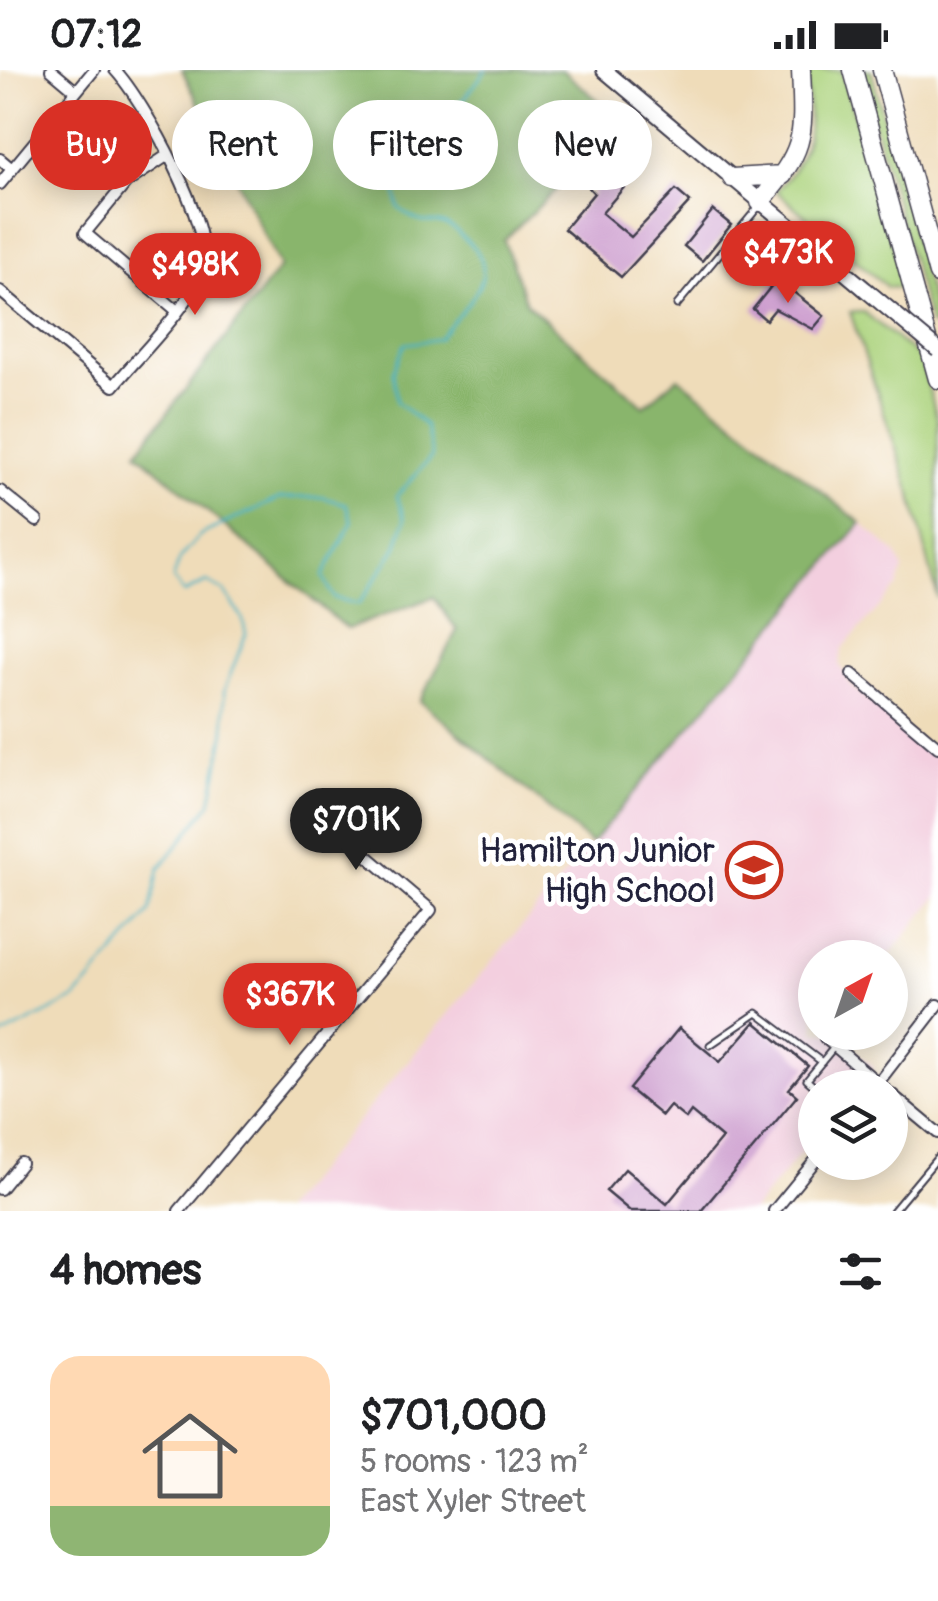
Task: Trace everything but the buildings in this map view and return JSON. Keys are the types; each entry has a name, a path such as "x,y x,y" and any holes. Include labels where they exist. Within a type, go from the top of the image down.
{"highway":[{"path":"761,202 783,175 801,143 802,70"},
{"path":"853,70 938,379"},
{"path":"882,70 938,274"},
{"path":"732,178 783,175"}],"main road":[{"path":"604,70 938,350"}],"street":[{"path":"51,70 76,91"},
{"path":"0,184 94,70"},
{"path":"0,291 114,386 201,274 204,250 199,229 168,155 137,93 114,70"},
{"path":"168,155 126,184 85,233 176,310"},
{"path":"0,159 12,169"},
{"path":"0,491 37,522"},
{"path":"852,674 938,747"},
{"path":"180,1211 432,910 307,805"},
{"path":"890,1070 938,1004"},
{"path":"838,1050 860,1070"},
{"path":"908,1107 938,1132"},
{"path":"0,1188 21,1163"},
{"path":"774,1211 799,1180"}],"lane":[{"path":"677,305 761,202"},
{"path":"710,1045 757,1012 822,1062"},
{"path":"815,1070 831,1050"},
{"path":"894,1211 938,1157"}],"shaded area":[{"name":"Hamilton Junior High School","path":"861,523 896,553 903,569 898,586 843,648 839,664 852,686 938,757 938,896 902,940 798,940 798,1050 854,1050 874,1067 798,1070 798,1156 752,1211 282,1211"}],"green space":[{"path":"182,70 562,70 598,100 518,100 518,190 556,190 504,240 526,303 644,406 678,377 861,523 591,844 420,701 457,630 434,597 347,629 137,452 280,267 242,190 313,190 313,100 197,100"},
{"path":"806,70 841,70 906,289 887,287 776,191 798,162 808,135"},
{"path":"859,70 871,70 937,325 930,325"},
{"path":"850,312 864,312 920,358 938,421 938,599 911,493"}],"waterway":[{"path":"0,1037 76,998 150,912 159,869 211,803 225,730 224,691 246,634 242,617 224,591 207,582 184,593 173,579 180,558 200,535 280,498 322,497 346,504 352,522 323,576 334,598 359,604 396,548 405,520 397,496 432,456 426,426 397,402 393,372 405,344 439,339 476,291 483,266 478,254 454,229 420,221 399,208 392,173 394,146 464,99 486,70"}],"place":[{"name":"Hamilton Junior High School","path":"754,870"}]}
